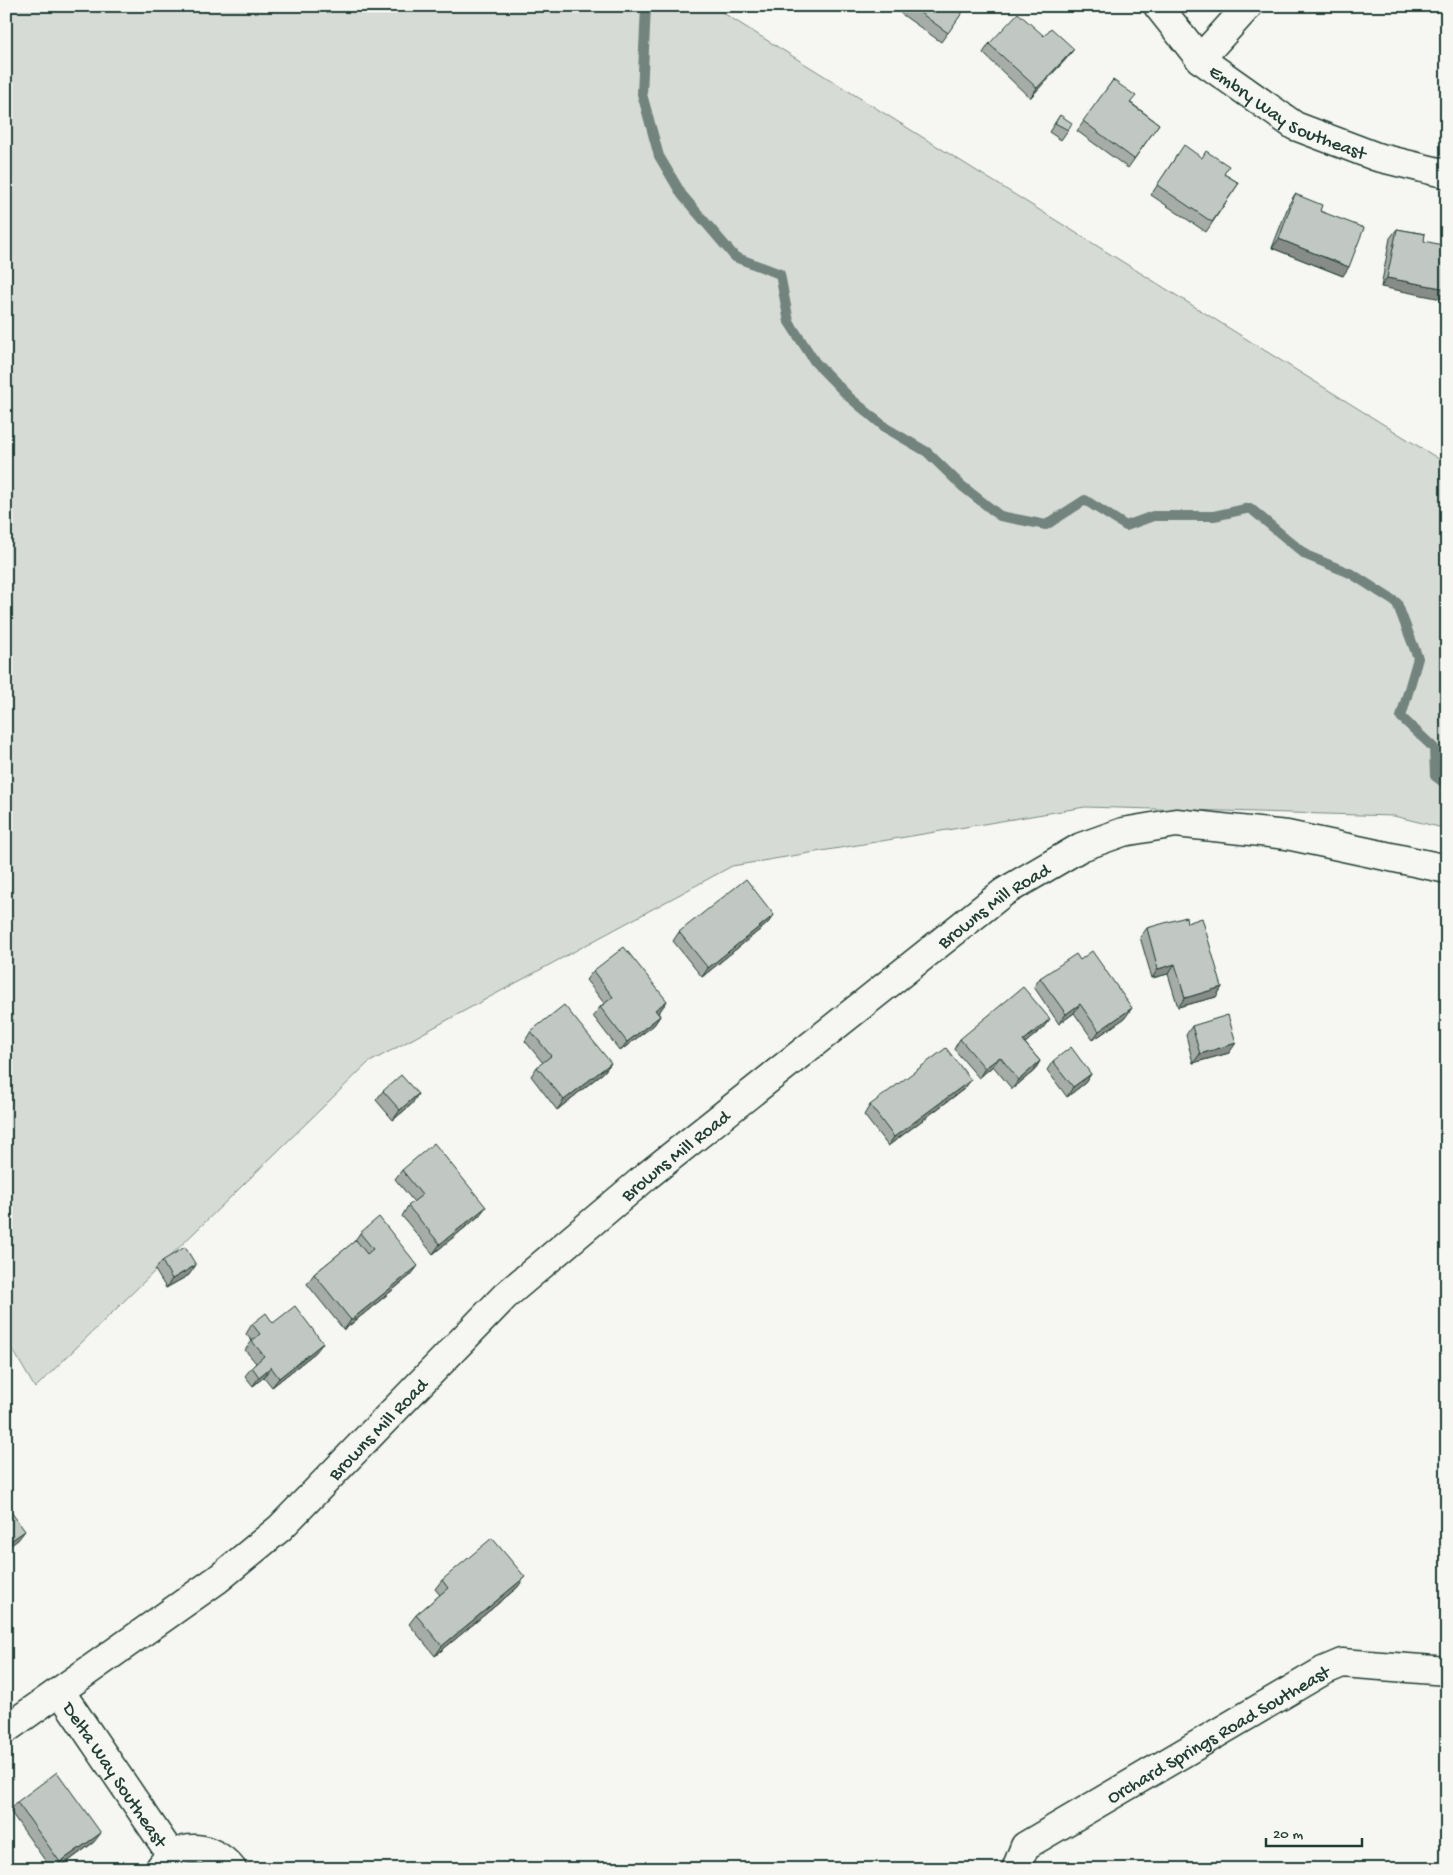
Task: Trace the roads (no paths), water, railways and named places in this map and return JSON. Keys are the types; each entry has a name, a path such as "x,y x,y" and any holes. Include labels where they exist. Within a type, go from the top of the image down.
{"street":[{"name":"Embry Way Southeast","path":"1158,6 1200,59 1294,126 1377,157 1447,174"},
{"path":"1200,59 1248,6"},
{"name":"Browns Mill Road","path":"6,1730 218,1579 280,1528 505,1296 648,1175 1004,892 1081,847 1123,832 1176,823 1287,835 1447,869"},
{"name":"Orchard Springs Road Southeast","path":"1016,1869 1025,1846 1323,1671 1342,1663 1447,1671"},
{"name":"Delta Way Southeast","path":"60,1691 165,1862 185,1850 199,1848 213,1852 225,1860 232,1869"}],"waterway":[{"path":"646,6 642,94 659,156 682,195 735,257 780,274 789,322 815,362 849,397 886,428 927,452 962,486 1000,516 1046,525 1085,500 1126,526 1153,516 1214,516 1250,508 1306,555 1352,574 1397,603 1418,658 1401,717 1434,748 1435,776 1447,785"}]}
